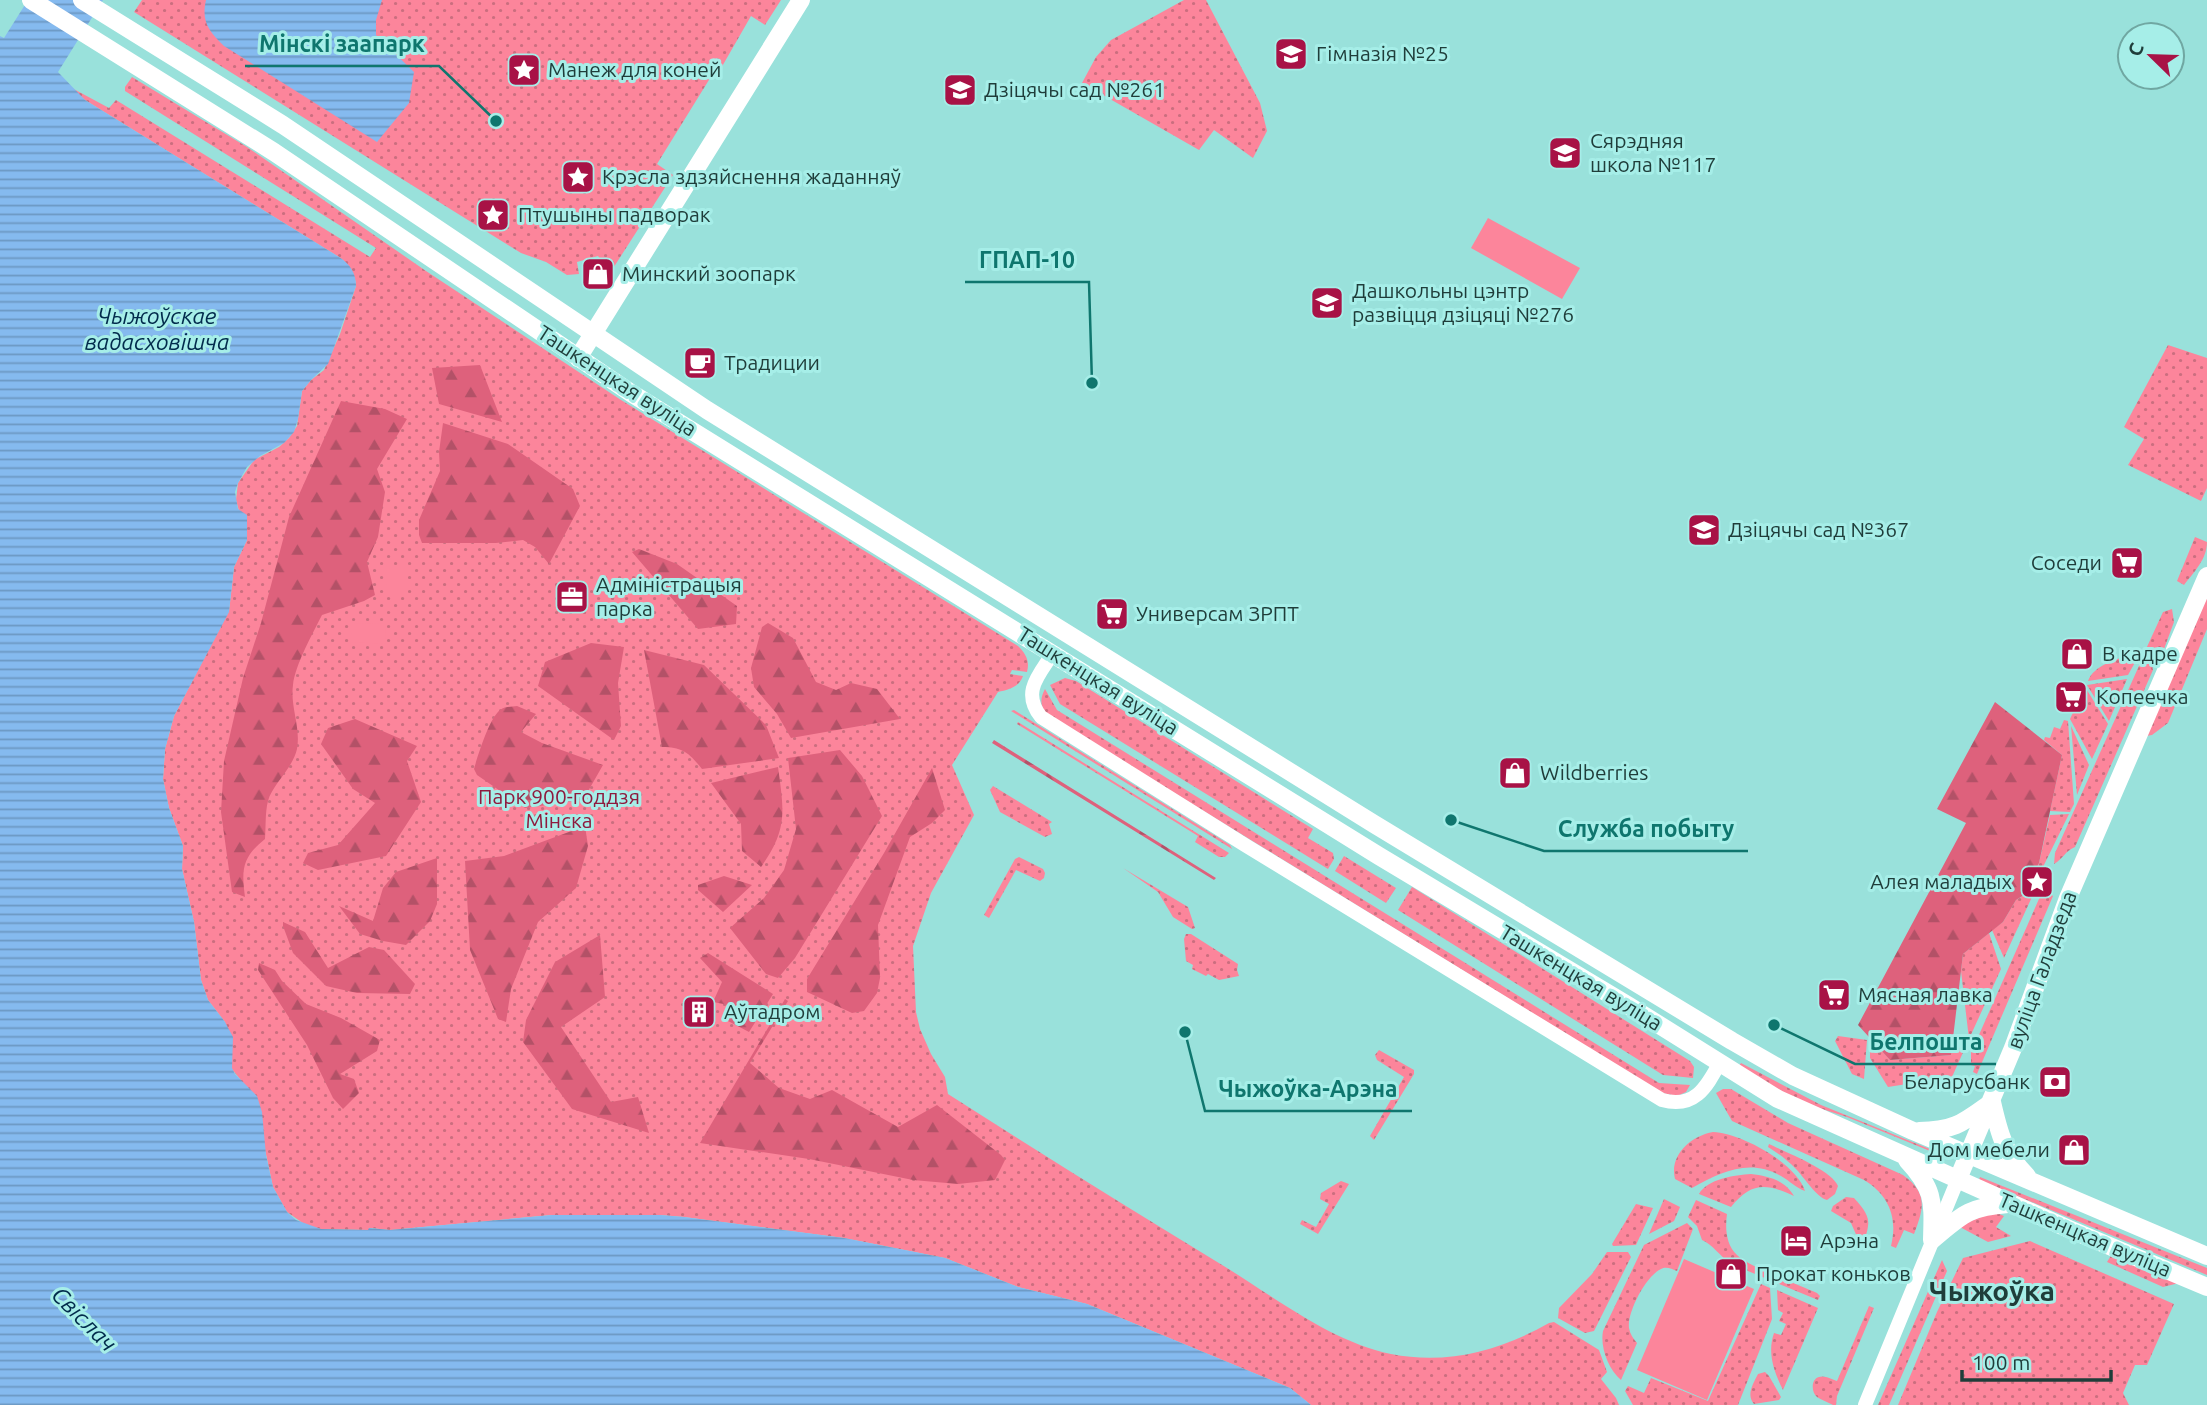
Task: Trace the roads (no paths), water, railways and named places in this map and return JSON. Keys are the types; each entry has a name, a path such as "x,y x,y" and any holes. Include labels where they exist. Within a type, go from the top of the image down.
{"main road":[{"name":"Ташкенцкая вуліца","path":"31,0 274,152 631,393 1379,856 1629,1006 1719,1064 1795,1108 2207,1287"},
{"name":"Ташкенцкая вуліца","path":"82,0 283,125 707,410 1362,816 1732,1041 1793,1076 1913,1131 2207,1256"},
{"path":"578,358 800,0"},
{"name":"вуліца Галадзеда","path":"1958,1180 1992,1102 2068,898 2207,576"},
{"path":"1053,653 1067,632"},
{"path":"1719,1064 1732,1041"},
{"path":"1913,1131 1952,1128 1992,1102 1999,1134 2008,1154 2034,1182"},
{"path":"1901,1154 1921,1174 1928,1187 1933,1204 1932,1240"},
{"path":"1932,1240 1970,1211 1984,1206 2012,1204"}],"street":[{"path":"1053,653 1034,683 1032,693 1034,706 1041,717 1245,845 1662,1100 1678,1103 1698,1094 1705,1089 1719,1064"},
{"name":"вуліца Галадзеда","path":"1865,1405 1958,1180"}],"water":[{"name":"Чыжоўскае вадасховішча","path":"28,0 103,0 58,72 85,100 339,257 349,266 355,277 356,286 328,364 302,391 294,432 284,443 260,456 247,467 238,483 235,492 238,509 247,515 247,540 234,567 229,612 174,716 165,749 163,779 169,808 183,846 182,869 194,922 201,980 208,1000 233,1037 232,1068 257,1096 262,1112 266,1155 273,1187 287,1212 296,1220 321,1229 390,1230 552,1215 660,1215 844,1238 945,1258 1018,1287 1087,1304 1290,1388 1311,1405 0,1405 0,36 4,38"},
{"path":"206,0 382,0 376,20 376,35 414,72 409,103 377,142 224,46 208,26"}],"place":[{"name":"Гімназія №25","path":"1291,54"},
{"name":"Манеж для коней","path":"524,70"},
{"name":"Дзіцячы сад №261","path":"960,90"},
{"name":"Мінскі заапарк","path":"496,121"},
{"name":"Сярэдняя школа №117","path":"1565,153"},
{"name":"Крэсла здзяйснення жаданняў","path":"578,177"},
{"name":"Птушыны падворак","path":"493,215"},
{"name":"Минский зоопарк","path":"598,274"},
{"name":"Дашкольны цэнтр развіцця дзіцяці №276","path":"1327,303"},
{"name":"Традиции","path":"700,363"},
{"name":"ГПАП-10","path":"1092,383"},
{"name":"Дзіцячы сад №367","path":"1704,530"},
{"name":"Соседи","path":"2127,563"},
{"name":"Адміністрацыя парка","path":"572,597"},
{"name":"Универсам ЗРПТ","path":"1112,614"},
{"name":"В кадре","path":"2077,654"},
{"name":"Копеечка","path":"2071,697"},
{"name":"Wildberries","path":"1515,773"},
{"name":"Служба побыту","path":"1451,820"},
{"name":"Алея маладых","path":"2037,882"},
{"name":"Мясная лавка","path":"1834,995"},
{"name":"Аўтадром","path":"699,1012"},
{"name":"Белпошта","path":"1774,1025"},
{"name":"Чыжоўка-Арэна","path":"1185,1032"},
{"name":"Беларусбанк","path":"2055,1082"},
{"name":"Дом мебели","path":"2074,1150"},
{"name":"Арэна","path":"1796,1241"},
{"name":"Прокат коньков","path":"1731,1274"}],"district":[{"name":"Чыжоўка","path":"1992,1291"}],"park label":[{"name":"Парк 900-годдзя Мінска","path":"559,809"}],"water label":[{"name":"Свіслач","path":"84,1319"}]}
